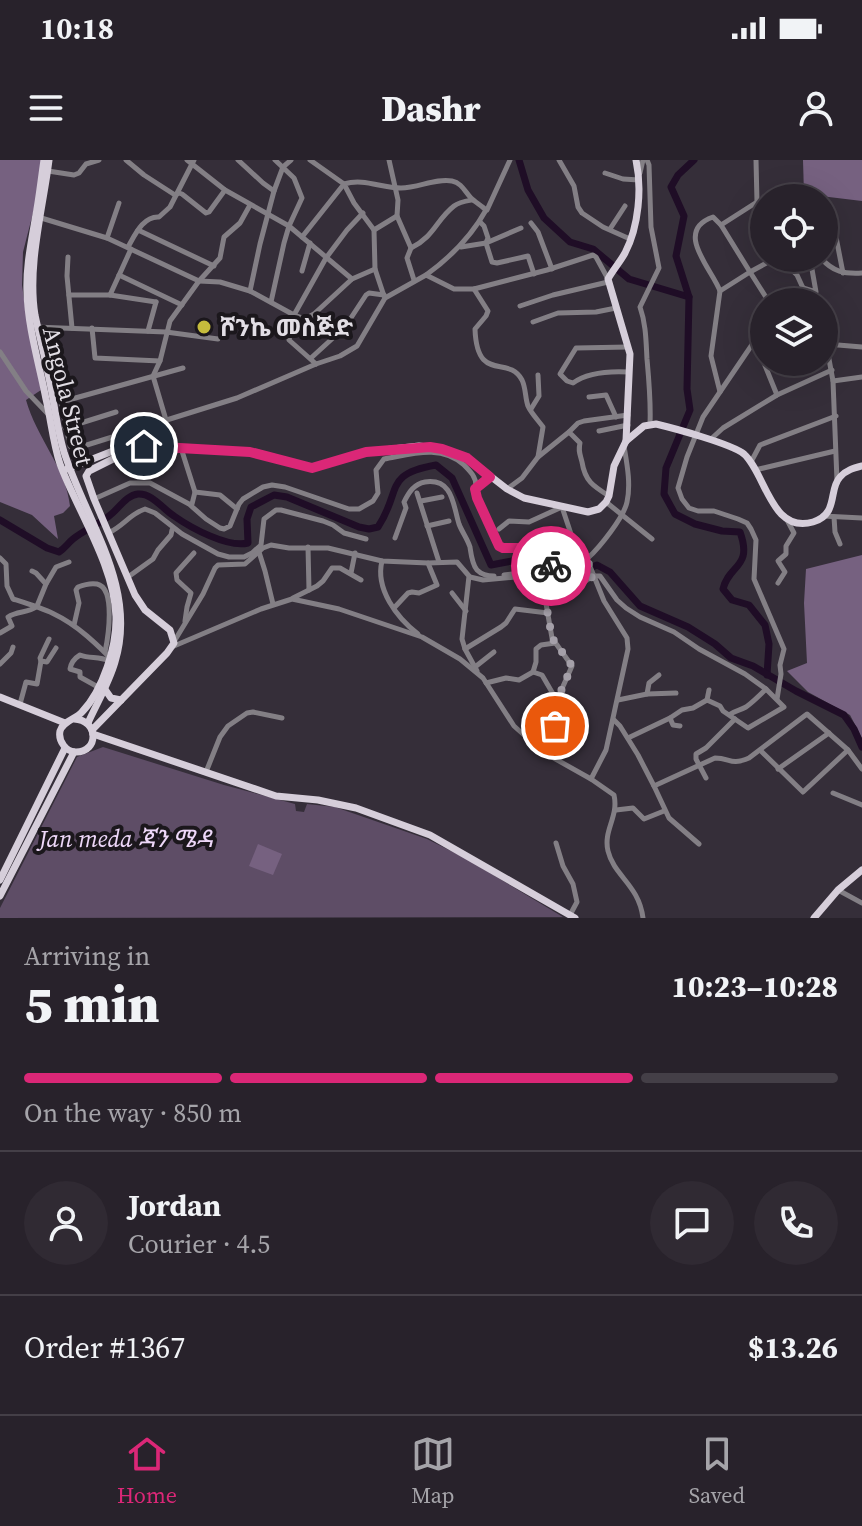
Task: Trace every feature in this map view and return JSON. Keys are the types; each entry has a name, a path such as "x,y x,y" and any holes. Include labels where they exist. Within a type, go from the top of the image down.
{"main road":[{"path":"38,218 48,171 47,160"},
{"name":"Angola Street","path":"47,160 26,274 34,327 57,450 104,564 113,592 116,616 116,648 108,657 101,688 74,719"},
{"path":"67,469 118,449 151,446 258,453 312,468 366,452 430,447 467,458 507,489 535,502 588,512 599,509 608,499 614,466 625,443 628,425 628,347 608,281 630,239 638,207 640,177 636,160"},
{"path":"34,327 48,376 53,416"},
{"path":"625,443 640,428 650,424 669,427 740,451 753,466 773,504 786,518 799,523 823,516 832,503 837,482 843,474 862,466"},
{"path":"91,729 174,643 170,630 140,604 86,476 89,471 137,447"},
{"path":"65,748 79,752 91,743 91,729 101,688 116,660 116,648"},
{"path":"101,688 111,698 121,700"},
{"path":"0,697 65,723"},
{"path":"0,896 47,795 65,748 60,735 65,723 79,719 91,729 206,773 276,796 356,808 430,835 572,916"},
{"path":"0,880 74,752"},
{"path":"814,918 838,890 862,870"}],"street":[{"path":"48,171 74,175 86,164 99,160"},
{"path":"126,160 144,175 175,195 182,194 207,213 225,190"},
{"path":"187,160 225,190 289,226 352,279"},
{"path":"238,160 274,191"},
{"path":"271,302 289,226 300,204 301,194 294,178 275,160"},
{"path":"250,291 274,191 283,167 291,160"},
{"path":"310,160 344,184 374,230 375,269 384,296"},
{"path":"389,160 398,200 397,216 411,248"},
{"path":"559,160 574,186 578,207 596,223 630,239"},
{"path":"605,173 623,179 640,177 645,160"},
{"path":"645,160 649,165 652,236 659,265 640,307 647,341 650,424"},
{"path":"756,160 757,184"},
{"path":"48,376 61,402 72,449 237,398 340,356 357,346 384,296 426,275 460,247 480,222 510,162"},
{"path":"110,295 138,230 150,217 162,215 170,207 193,163"},
{"path":"302,237 344,184 353,181 394,188 452,181 461,185 472,200 486,210"},
{"path":"414,280 407,258 411,248 422,243 454,206 472,200"},
{"path":"107,238 119,203"},
{"path":"166,420 153,376 170,321 220,258 224,237 240,223 250,205"},
{"path":"610,229 625,206"},
{"path":"721,225 750,206"},
{"path":"316,364 289,340 294,315 326,258 363,213"},
{"path":"374,230 397,216"},
{"path":"720,393 711,356 720,291 698,251 695,236 706,220 713,217 721,225 760,288"},
{"path":"38,218 107,238 199,281 220,282 250,291 305,319 352,279 375,269"},
{"path":"480,222 484,226 488,238 486,243 494,263 528,256 534,274"},
{"path":"531,223 538,232 552,269"},
{"path":"460,247 486,243 521,228"},
{"path":"138,230 214,266"},
{"path":"302,271 310,243"},
{"path":"838,247 843,273"},
{"path":"426,275 454,289 474,289 593,255 608,281 520,306"},
{"path":"68,257 66,271 72,328"},
{"path":"720,291 750,272"},
{"path":"794,272 803,288"},
{"path":"838,272 862,273"},
{"path":"119,275 182,305"},
{"path":"474,289 488,311 475,329 477,345 485,362 513,370 522,380 530,410 543,427 538,457"},
{"path":"148,331 158,294"},
{"path":"69,295 110,295 156,302"},
{"path":"311,358 345,327 366,295 384,296"},
{"path":"533,322 558,313 616,308"},
{"path":"34,327 166,332 218,339"},
{"path":"92,328 95,358 160,361"},
{"path":"838,345 862,347"},
{"path":"628,347 576,348 560,374 573,383 596,374 630,372"},
{"path":"750,348 703,417 678,488 689,508 714,511 738,519 751,529 756,540 754,579 784,649 778,695"},
{"path":"0,352 26,391 53,416"},
{"path":"61,402 183,368"},
{"path":"530,410 539,396 538,375"},
{"path":"769,376 777,395"},
{"path":"710,440 723,428 777,395 819,376"},
{"path":"833,376 837,482"},
{"path":"833,381 862,377"},
{"path":"589,397 606,395 616,417"},
{"path":"65,428 116,412"},
{"path":"507,489 578,423 628,415"},
{"path":"835,451 753,466 760,445 836,416"},
{"path":"599,431 628,425"},
{"path":"569,432 580,443 578,452 586,477 622,516 652,539"},
{"path":"115,436 118,449"},
{"path":"490,477 478,483 475,489 501,548 529,548 542,561 554,567 570,567 588,560 622,516 628,497 625,443"},
{"path":"181,447 195,492 192,504"},
{"path":"94,499 121,486 150,483 189,504 220,528 227,528 243,499 272,485 297,490 349,509 359,509 373,501 378,493 376,470 384,459 437,451 461,463 478,483"},
{"path":"395,538 410,490 422,482 441,483 452,496 474,567 490,576 520,573 533,586"},
{"path":"195,492 220,495 237,509"},
{"path":"417,493 439,562"},
{"path":"421,501 442,497"},
{"path":"499,529 509,521 529,522 562,507 571,534"},
{"path":"110,532 118,529 134,513 145,509 218,554 244,557 262,542 264,519 281,510 323,521 344,533 366,539"},
{"path":"823,516 862,518"},
{"path":"834,517 840,544"},
{"path":"778,583 785,572 778,561 786,554 786,546 794,533 786,518"},
{"path":"427,526 449,521"},
{"path":"128,577 153,559 172,530"},
{"path":"174,643 215,568 245,564 271,545 328,548 382,561 457,562 469,576 483,580 515,577 544,592 577,587 592,573"},
{"path":"308,547 309,591"},
{"path":"259,552 273,604"},
{"path":"185,621 191,593 177,580 176,573 194,553"},
{"path":"351,573 355,553"},
{"path":"0,558 6,564 7,586 13,599 61,617 108,657"},
{"path":"588,560 604,601 628,642 606,750 591,779"},
{"path":"382,561 381,584 402,621 422,637 460,659 484,680 519,680 533,672 536,649 555,643"},
{"path":"0,633 12,626 8,617 21,611 31,611 37,606 56,567 69,562"},
{"path":"394,608 408,593 419,593 437,585 428,563"},
{"path":"174,643 309,591 323,581 332,568 340,568 361,580"},
{"path":"32,571 46,584"},
{"path":"592,573 603,579 626,608 745,674 778,695 784,705 783,709 750,728 707,700"},
{"path":"469,576 462,639 465,649 514,726 550,757 614,795 616,810 609,832 608,851 638,897 643,918"},
{"path":"74,625 79,610 78,587 86,584 102,586 108,600 108,657"},
{"path":"544,592 555,643 572,666 557,700 550,757"},
{"path":"452,593 466,612"},
{"path":"292,599 339,609 422,637"},
{"path":"465,649 506,623 515,609 548,613"},
{"path":"193,612 204,612"},
{"path":"20,704 26,682 37,684 40,658 49,639"},
{"path":"0,664 13,647"},
{"path":"41,661 47,662 56,648"},
{"path":"475,667 494,652"},
{"path":"101,688 80,677 80,672 70,669 80,655 86,658 108,657"},
{"path":"533,672 542,675 557,700"},
{"path":"647,694 649,683 659,675"},
{"path":"706,778 696,754 706,748 735,710 745,707 766,689"},
{"path":"628,738 707,700 709,690"},
{"path":"618,700 647,694 676,693"},
{"path":"206,773 220,737 228,726 253,712 282,718"},
{"path":"654,786 718,757 727,762 739,762 761,751 807,714 848,750 862,769"},
{"path":"670,718 673,725 680,726"},
{"path":"614,720 628,738 664,811 674,824 699,844"},
{"path":"778,769 829,733"},
{"path":"761,751 803,792 848,750"},
{"path":"833,793 862,805"},
{"path":"616,810 633,808 644,819 664,811"},
{"path":"556,843 577,902 572,916"},
{"path":"838,890 862,903"}],"green space":[{"name":"Jan meda ጃን ሜዳ","path":"103,747 295,804 296,811 304,812 307,804 335,807 427,839 465,858 563,917 0,918 0,908 77,757"}],"shaded area":[{"path":"0,160 43,160 23,252 22,285 41,390 26,400 67,492 70,506 54,516 58,539 32,515 0,502"},
{"path":"803,160 862,160 862,201 838,198 838,184 804,184"},
{"path":"862,555 862,738 850,715 808,692 787,671 807,663 806,569"},
{"path":"258,844 282,854 273,875 249,866"}],"waterway":[{"path":"519,160 528,190 544,218 570,242 593,249 629,279 689,297"},
{"path":"694,160 678,175 671,187 684,216 676,256 689,297 687,389 690,410 666,468 664,494 675,514 695,524 740,532 744,553 723,589 732,600 749,605 765,625 769,644 767,675"},
{"path":"0,520 59,552 130,497 143,494 200,531 240,544 248,543 247,519 251,507 274,495 287,497 369,529 378,527 401,479 408,473 436,465 452,478 491,565 522,559 549,577 564,579 597,565 610,572 640,606 688,627 731,658 753,666 844,715 862,747"}],"way so far":[{"path":"551,566 570,567 587,559 593,576 577,587 544,592 552,638 572,666 557,700 555,726"}],"place":[{"name":"ሾንኬ መስጅድ","path":"204,327"}],"route":[{"path":"144,446 258,453 312,468 366,452 419,446 456,453 490,477 475,489 499,546 529,548 551,566"}]}
